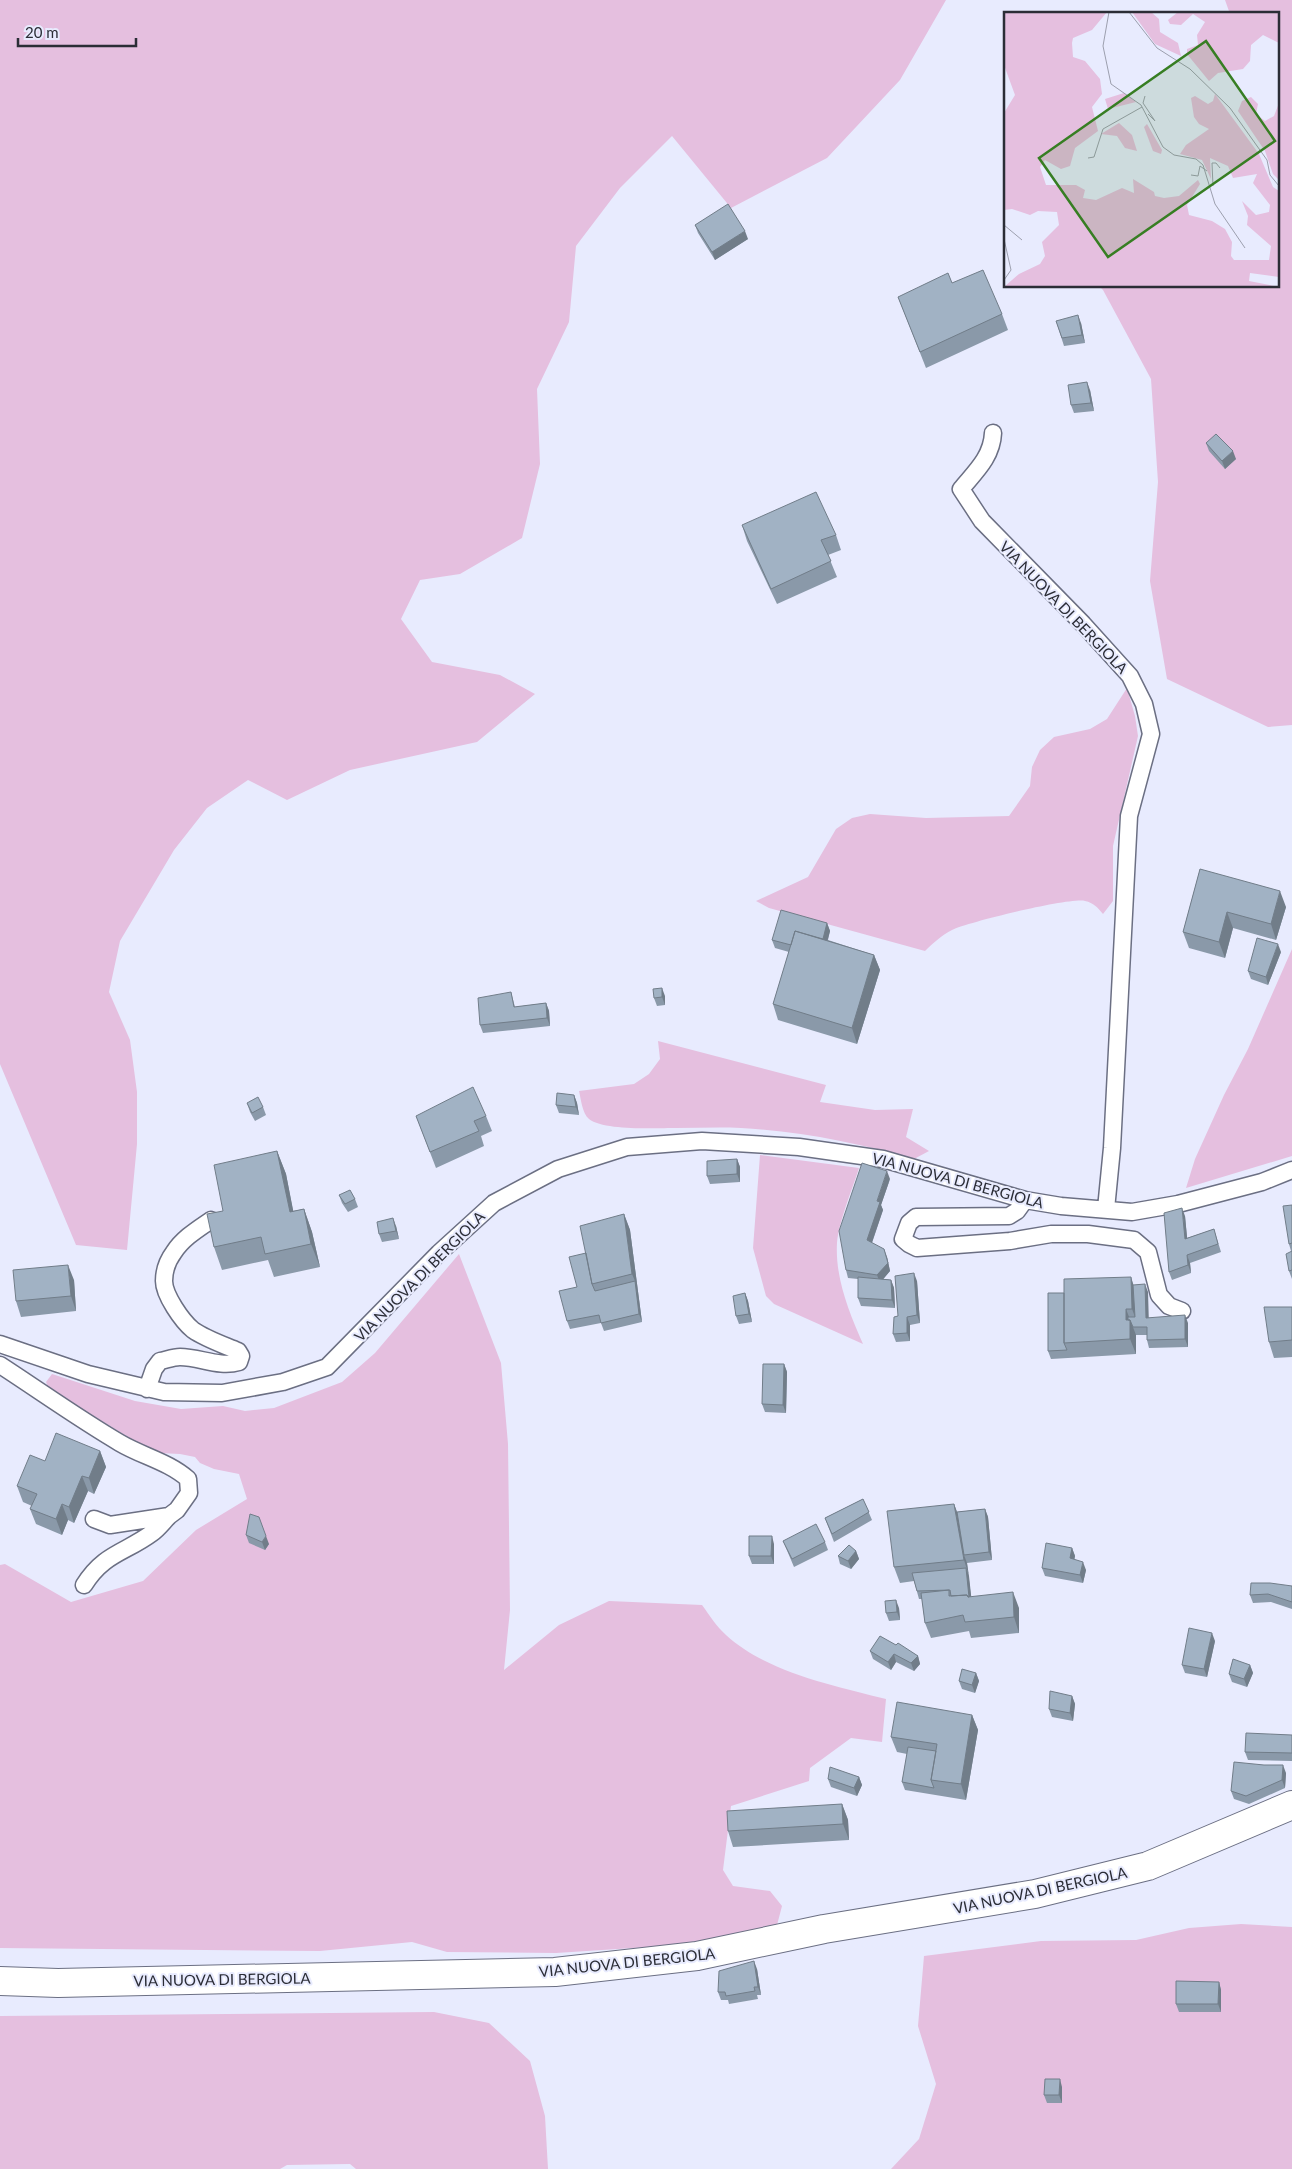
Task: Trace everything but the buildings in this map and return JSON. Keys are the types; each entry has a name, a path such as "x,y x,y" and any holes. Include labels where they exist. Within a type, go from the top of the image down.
{"street":[{"name":"VIA NUOVA DI BERGIOLA","path":"0,1981 58,1983 556,1972 697,1956 824,1929 1035,1894 1148,1866 1292,1805"}],"lane":[{"name":"VIA NUOVA DI BERGIOLA","path":"993,433 992,447 989,453 961,489 982,521 1083,624 1130,676 1144,704 1151,734 1129,816 1112,1148 1106,1209"},
{"name":"VIA NUOVA DI BERGIOLA","path":"0,1344 88,1374 164,1392 222,1393 283,1382 327,1367 439,1253 494,1202 558,1168 627,1147 702,1141 799,1146 883,1159 1025,1200 1061,1206 1132,1212 1178,1204 1262,1182 1292,1170"},
{"path":"1025,1200 1017,1211 1009,1216 916,1217 909,1223 903,1239 917,1248 1010,1242 1051,1234 1088,1234 1134,1240 1148,1252 1159,1295 1169,1306 1182,1311"},
{"path":"147,1389 154,1369 160,1361 180,1357 219,1364 240,1362 241,1356 238,1351 193,1330 178,1312 169,1297 164,1282 167,1265 174,1251 185,1239 211,1220"},
{"path":"0,1365 121,1444 158,1463 178,1470 188,1479 189,1493 177,1510 152,1533 112,1556 94,1569 84,1585"},
{"path":"94,1519 110,1525 169,1516"}],"shaded area":[{"path":"0,0 946,0 900,80 827,158 731,208 672,136 620,188 576,246 569,322 537,389 540,464 522,538 460,574 420,580 401,619 432,662 500,675 535,694 477,742 350,770 287,800 248,780 207,808 174,850 120,941 109,992 130,1040 137,1092 137,1144 127,1250 76,1245 0,1064"},
{"path":"1225,0 1292,0 1292,725 1268,727 1167,679 1150,581 1158,482 1151,379 1101,288 1280,288 1280,12 1229,12"},
{"path":"1127,688 1135,716 1138,736 1113,846 1113,901 1103,914 1091,903 1085,901 1041,906 962,926 945,934 925,951 769,908 756,901 808,877 836,829 852,818 870,814 926,818 1009,816 1030,786 1032,767 1040,750 1054,737 1090,729 1107,719"},
{"path":"1292,949 1292,1156 1186,1188 1195,1159 1224,1095 1248,1049"},
{"path":"658,1041 826,1085 820,1102 875,1110 913,1109 906,1137 929,1151 914,1159 850,1143 785,1132 733,1128 631,1128 596,1123 589,1119 583,1110 579,1091 634,1084 649,1074 660,1059"},
{"path":"760,1155 859,1168 840,1225 837,1256 844,1295 863,1344 774,1304 766,1296 753,1248"},
{"path":"459,1254 501,1363 508,1444 510,1610 504,1670 559,1625 609,1601 702,1605 726,1635 742,1648 761,1659 802,1676 886,1699 882,1742 851,1738 810,1768 809,1781 731,1806 723,1870 733,1886 770,1891 782,1906 777,1925 733,1936 664,1946 556,1953 447,1952 412,1942 320,1951 0,1948 0,1565 5,1564 71,1602 143,1581 196,1530 247,1499 239,1474 214,1469 200,1463 195,1457 159,1453 143,1446 49,1389 46,1382 52,1374 135,1401 181,1409 223,1406 245,1411 274,1408 342,1382 375,1353"},
{"path":"1241,1924 1292,1927 1292,2169 891,2169 919,2139 936,2084 918,2026 924,1956 1041,1941 1136,1940 1189,1928"},
{"path":"434,2012 489,2023 530,2061 545,2116 548,2169 356,2169 350,2164 287,2165 280,2169 0,2169 0,2016"}]}
